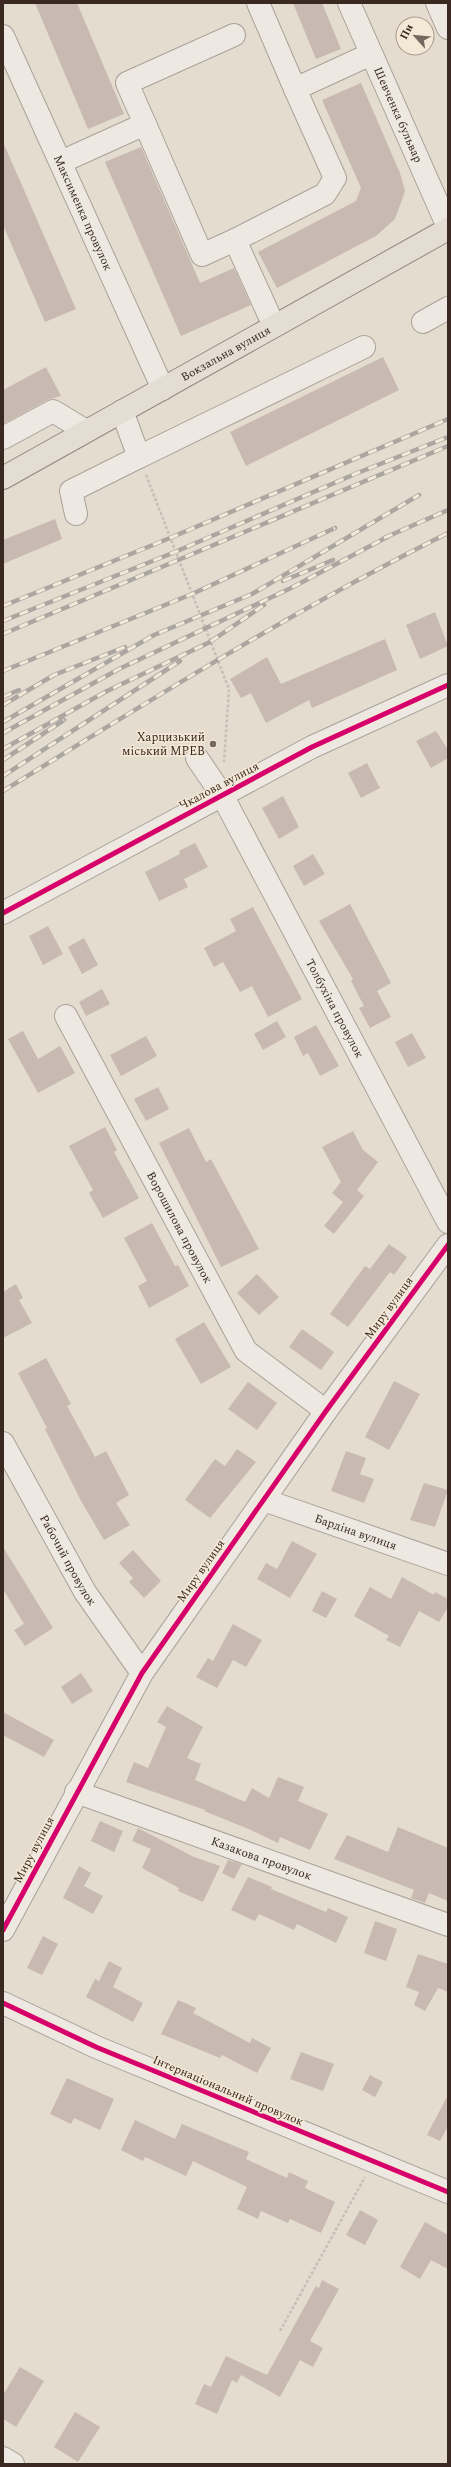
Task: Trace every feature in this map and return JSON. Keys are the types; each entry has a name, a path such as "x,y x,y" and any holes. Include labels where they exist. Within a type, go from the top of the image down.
{"main road":[{"name":"Вокзальна вулиця","path":"3,478 448,228"}],"street":[{"path":"234,35 127,83 202,255 235,240 325,194 335,178 258,3"},
{"name":"Шевченка бульвар","path":"349,3 448,228"},
{"name":"Максименка провулок","path":"4,42 61,162 163,389"},
{"path":"295,89 371,54"},
{"path":"61,162 145,124"},
{"path":"235,240 274,326"},
{"path":"423,322 448,308"},
{"path":"76,514 71,491 364,347"},
{"path":"3,438 53,411 86,432"},
{"path":"122,411 139,457"},
{"name":"Чкалова вулиця","path":"3,913 312,747 448,685"},
{"name":"Толбухіна провулок","path":"197,758 222,795 448,1222"},
{"name":"Ворошилова провулок","path":"66,1016 246,1351 326,1411"},
{"name":"Миру вулиця","path":"3,1930 76,1792 142,1673 326,1411 448,1245"},
{"name":"Рабочий провулок","path":"3,1443 85,1592 142,1673"},
{"name":"Бардіна вулиця","path":"264,1500 448,1564"},
{"name":"Казакова провулок","path":"76,1792 448,1925"},
{"name":"Інтернаціональний провулок","path":"3,2003 96,2047 448,2192"},
{"path":"3,2458 13,2464"}],"path":[{"path":"139,457 229,689 224,765"},
{"path":"280,2331 373,2162"}],"building":[{"path":"35,3 77,3 124,114 88,129"},
{"path":"293,3 322,3 341,49 316,59"},
{"path":"361,83 400,173 405,191 395,219 376,236 277,288 258,252 356,201 361,188 322,100"},
{"path":"3,142 76,309 45,322 3,225"},
{"path":"141,147 200,283 234,268 251,305 181,336 105,162"},
{"path":"383,357 399,390 246,466 230,432"},
{"path":"46,367 61,396 47,400 3,424 3,390"},
{"path":"55,519 62,539 3,564 3,540"},
{"path":"435,612 448,646 420,659 406,625"},
{"path":"385,639 397,670 312,708 309,700 266,723 251,693 241,698 230,679 267,657 281,684"},
{"path":"436,731 448,750 448,758 431,768 416,741"},
{"path":"367,763 380,788 361,798 348,773"},
{"path":"283,796 299,827 279,839 262,808"},
{"path":"195,843 208,867 184,879 188,887 159,901 145,872 180,854 179,851"},
{"path":"313,854 325,874 304,886 293,866"},
{"path":"350,904 391,983 377,991 391,1017 370,1028 359,1008 364,1006 351,981 353,979 319,921"},
{"path":"253,907 302,999 268,1017 252,986 240,992 223,962 214,967 204,948 236,931 230,919"},
{"path":"48,926 63,954 43,965 29,936"},
{"path":"84,938 98,965 82,974 68,947"},
{"path":"102,989 110,1004 86,1016 79,1002"},
{"path":"277,1021 286,1037 263,1050 254,1034"},
{"path":"316,1025 339,1066 320,1076 308,1053 303,1056 294,1037"},
{"path":"23,1031 38,1059 60,1046 75,1073 38,1093 8,1039"},
{"path":"412,1033 426,1058 408,1067 395,1042"},
{"path":"146,1036 157,1056 121,1076 110,1055"},
{"path":"158,1087 169,1109 146,1121 134,1099"},
{"path":"105,1127 117,1150 114,1152 139,1198 103,1218 89,1193 93,1190 69,1146"},
{"path":"189,1128 206,1162 211,1159 259,1249 221,1267 159,1143"},
{"path":"353,1131 363,1150 378,1162 357,1190 364,1196 334,1234 324,1226 343,1202 332,1193 341,1182 322,1147"},
{"path":"152,1223 175,1266 178,1265 189,1286 149,1308 138,1286 147,1281 124,1238"},
{"path":"389,1244 407,1257 394,1275 390,1272 348,1327 330,1314 365,1266 370,1269"},
{"path":"257,1274 279,1297 259,1315 237,1293"},
{"path":"16,1284 23,1298 19,1300 32,1323 3,1338 3,1292"},
{"path":"204,1322 231,1367 201,1384 175,1339"},
{"path":"302,1329 334,1352 321,1370 289,1347"},
{"path":"46,1358 71,1404 67,1406 95,1457 106,1451 129,1495 116,1503 130,1525 104,1540 81,1501 45,1429 47,1428 18,1373"},
{"path":"394,1381 420,1394 389,1450 365,1437"},
{"path":"248,1382 277,1403 257,1430 228,1409"},
{"path":"237,1449 256,1462 210,1518 185,1500 215,1459 225,1466"},
{"path":"346,1451 366,1458 360,1474 374,1479 364,1503 331,1491"},
{"path":"424,1483 448,1490 435,1527 410,1520"},
{"path":"292,1541 317,1554 290,1598 257,1579 266,1563 277,1569"},
{"path":"3,1547 53,1628 25,1646 14,1630 24,1624 3,1589"},
{"path":"133,1550 161,1581 144,1598 129,1582 133,1578 119,1563"},
{"path":"402,1577 434,1595 435,1592 448,1599 448,1607 439,1622 419,1611 400,1647 386,1640 389,1636 354,1616 370,1587 391,1599"},
{"path":"322,1591 337,1599 326,1618 312,1611"},
{"path":"233,1624 262,1640 246,1667 233,1660 217,1688 196,1677 208,1658 213,1661"},
{"path":"81,1673 93,1691 72,1704 61,1687"},
{"path":"167,1706 203,1727 187,1758 201,1764 195,1780 245,1802 252,1788 269,1798 278,1777 304,1787 298,1801 328,1814 310,1850 280,1837 278,1843 251,1830 204,1811 205,1810 126,1782 134,1762 148,1768 166,1727 157,1722"},
{"path":"3,1712 54,1740 44,1757 3,1735"},
{"path":"100,1821 123,1831 114,1852 91,1841"},
{"path":"398,1827 448,1848 448,1901 429,1893 425,1903 411,1898 414,1890 334,1859 347,1835 388,1852"},
{"path":"138,1828 194,1857 220,1866 203,1902 178,1891 179,1888 142,1868 151,1849 132,1841"},
{"path":"228,1860 242,1864 234,1879 222,1873"},
{"path":"79,1866 91,1873 84,1886 103,1896 93,1914 63,1898"},
{"path":"248,1877 272,1887 271,1889 326,1912 328,1908 348,1917 336,1943 297,1924 294,1930 259,1914 255,1921 231,1910"},
{"path":"375,1921 397,1929 386,1961 364,1953"},
{"path":"43,1936 58,1944 42,1975 27,1968"},
{"path":"418,1954 448,1964 448,1992 438,1988 425,2011 414,2005 419,1992 406,1987"},
{"path":"109,1961 122,1968 113,1987 143,2003 133,2022 86,1997 95,1979 99,1981"},
{"path":"178,2000 196,2008 193,2013 250,2043 252,2038 271,2048 257,2073 222,2055 220,2058 161,2034"},
{"path":"301,2052 334,2064 323,2091 290,2079"},
{"path":"370,2075 383,2082 375,2097 362,2090"},
{"path":"67,2078 114,2099 100,2130 74,2118 71,2124 50,2114"},
{"path":"448,2095 448,2126 440,2141 427,2135"},
{"path":"135,2120 175,2139 182,2124 249,2152 246,2159 287,2178 289,2172 308,2181 305,2188 335,2202 321,2233 290,2219 288,2223 261,2211 258,2219 237,2209 247,2187 193,2161 186,2176 145,2157 143,2161 121,2150"},
{"path":"360,2210 378,2220 365,2245 346,2235"},
{"path":"425,2222 448,2235 448,2269 431,2260 420,2279 400,2267"},
{"path":"322,2280 339,2289 310,2341 323,2348 313,2367 300,2360 280,2397 241,2375 237,2383 232,2380 217,2414 195,2404 204,2384 211,2387 226,2356 267,2375 316,2286 319,2288"},
{"path":"20,2367 44,2381 16,2427 3,2419 3,2395"},
{"path":"75,2412 100,2427 78,2462 54,2447"}],"railway":[{"path":"3,606 170,538 448,419"},
{"path":"3,621 175,552 355,474 448,437"},
{"path":"3,634 448,446"},
{"path":"3,722 154,635 252,594 419,495"},
{"path":"384,538 448,510"},
{"path":"3,671 192,594 335,528"},
{"path":"3,791 222,657 334,593 448,533"},
{"path":"3,733 119,669 291,588 389,536"},
{"path":"283,581 333,560"},
{"path":"3,749 107,691 210,642 264,605"},
{"path":"3,705 54,675 125,647"},
{"path":"3,776 180,661"},
{"path":"3,697 19,690"},
{"path":"3,760 64,720"}],"cycle path":[{"path":"3,913 312,747 448,685"},
{"path":"3,1930 142,1673 326,1411 448,1245"},
{"path":"3,2003 96,2047 448,2192"}],"place":[{"name":"Харцизький міський МРЕВ","path":"213,744"}]}
